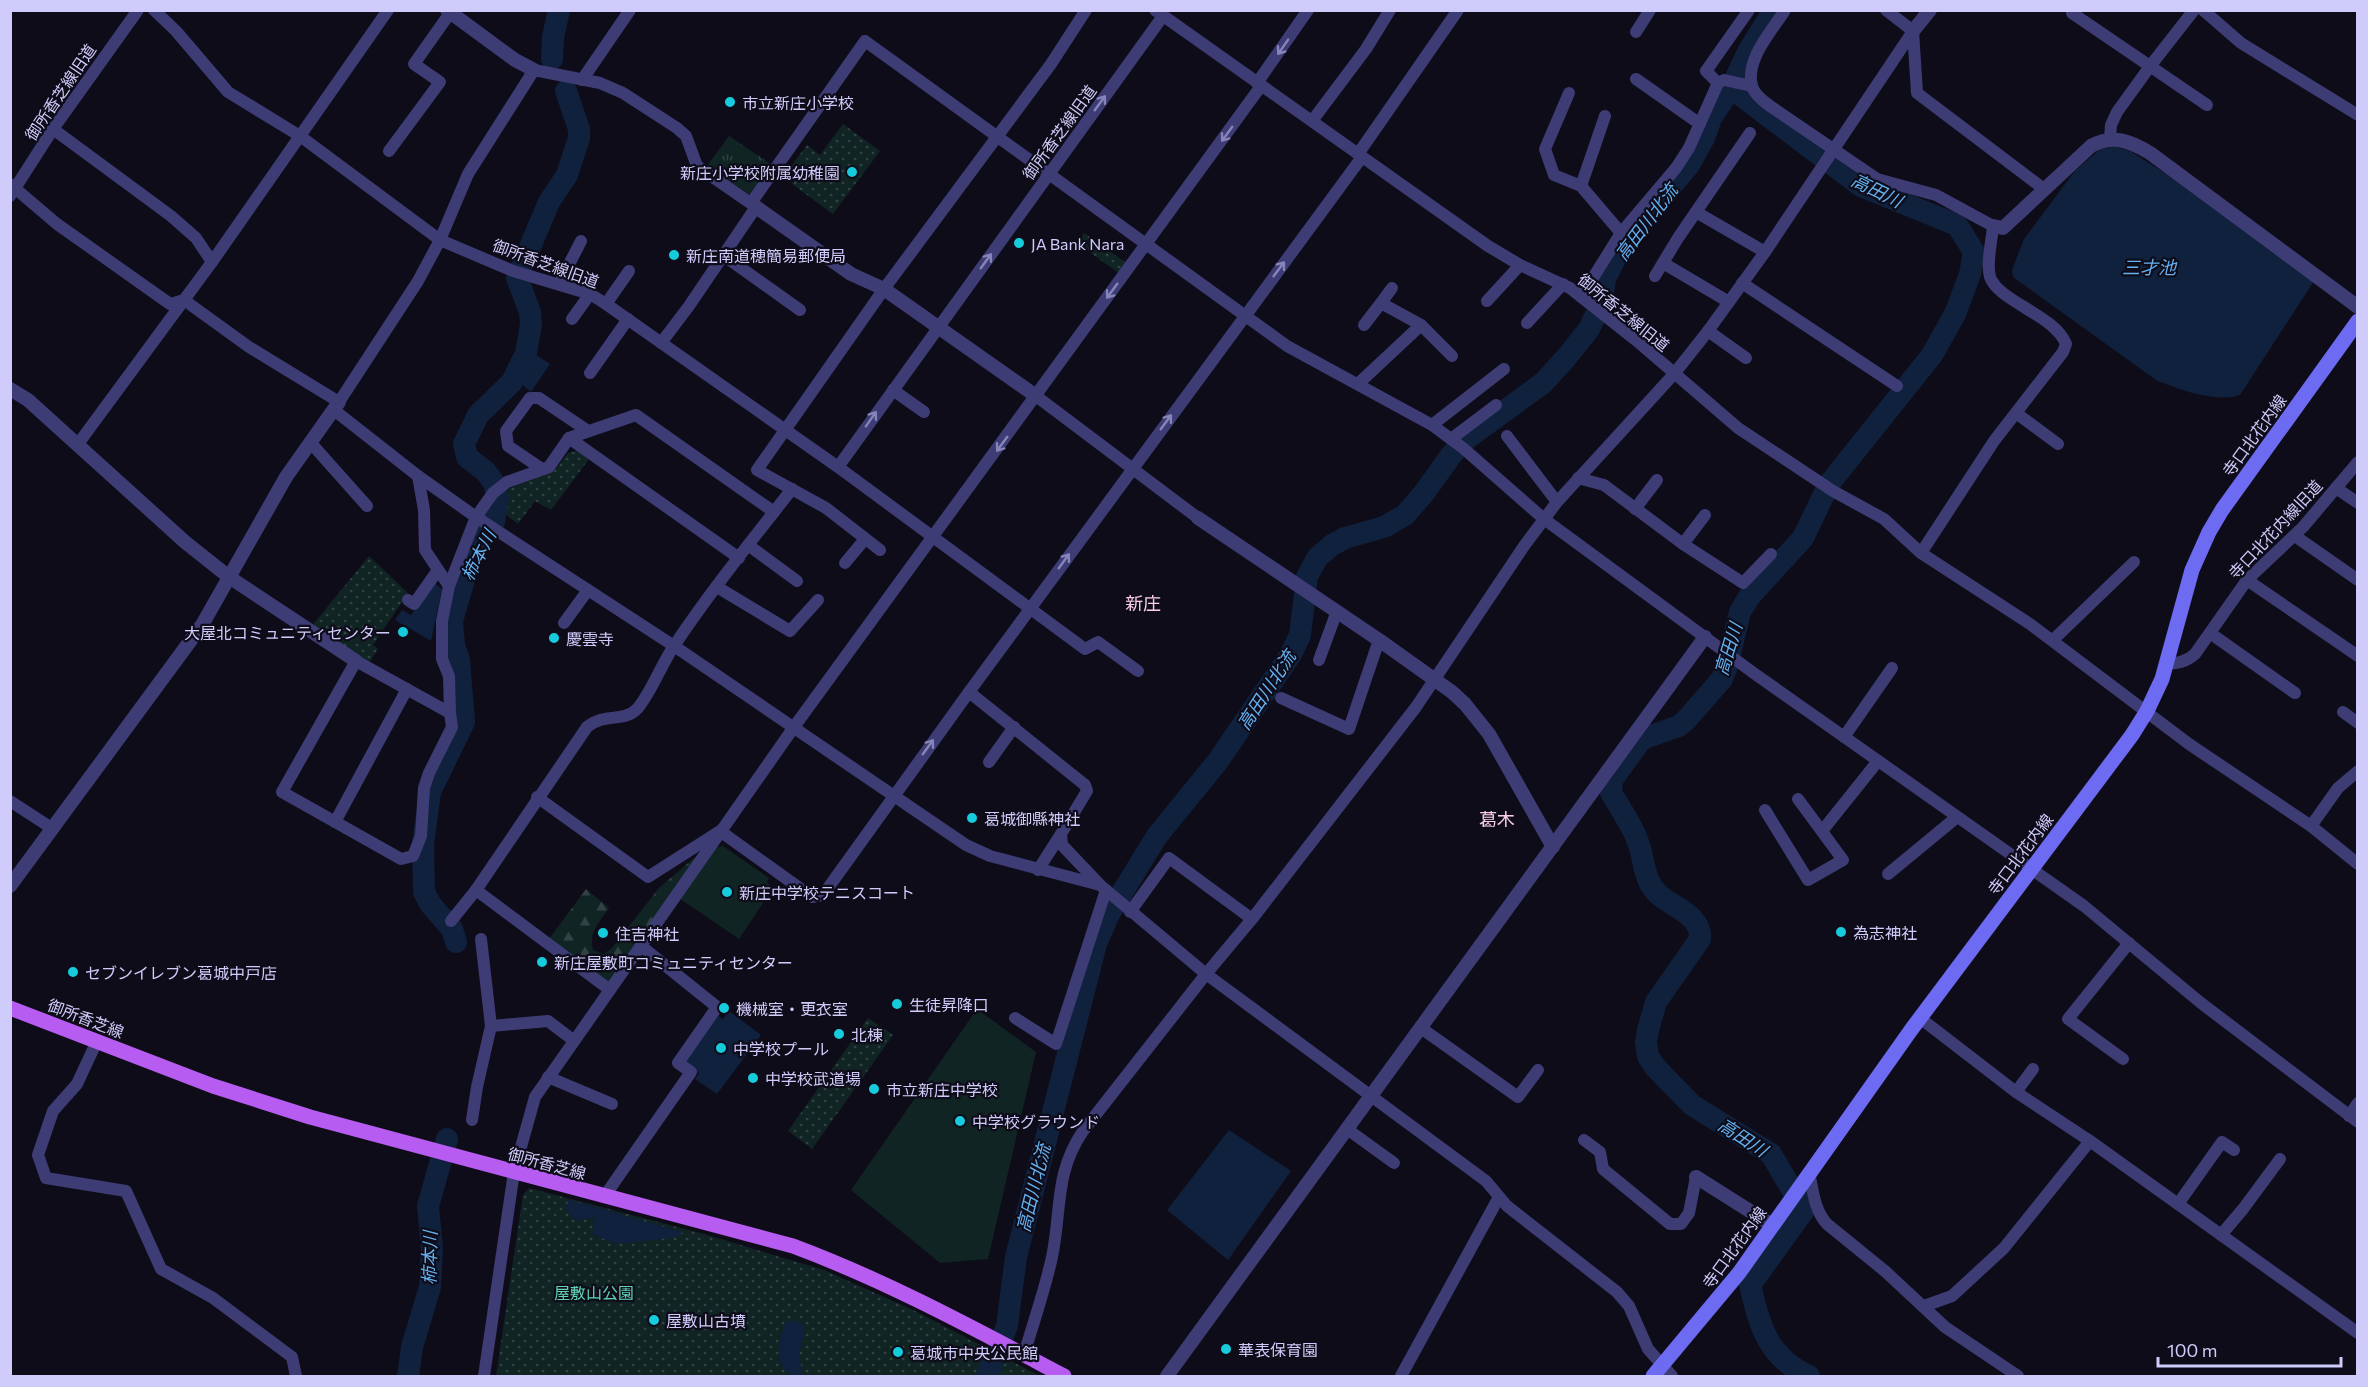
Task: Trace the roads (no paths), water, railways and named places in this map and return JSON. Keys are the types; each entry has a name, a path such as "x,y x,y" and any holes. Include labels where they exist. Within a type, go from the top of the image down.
{"main road":[{"name":"寺口北花内線","path":"1662,1373 1739,1273 1920,1018 2132,735 2147,711 2166,664 2192,570 2209,532 2358,321"},
{"name":"御所香芝線","path":"10,1008 247,1098 604,1197 754,1235 833,1261 902,1292 1064,1377"}],"street":[{"name":"御所香芝線旧道","path":"12,189 138,10"},
{"name":"御所香芝線旧道","path":"154,10 176,31 228,93 300,136 440,240 519,273 590,294 838,467 1049,175 1158,12 1488,246 1520,265 1563,284 1637,340 1674,374 1765,252 1913,31"},
{"path":"78,444 212,262 388,10"},
{"path":"582,80 630,10"},
{"path":"880,550 826,508 757,470 884,289 1051,64 1086,10"},
{"path":"484,1377 514,1172 535,1097 794,727 1147,244 1259,85 1308,10"},
{"path":"1312,121 1365,49 1390,10"},
{"path":"720,831 812,897 823,895 1360,156 1458,10"},
{"path":"1636,32 1650,10"},
{"path":"1749,10 1706,71 1721,82 1748,85 1762,100 1833,151 1877,179 1936,195 1994,226 2003,228 2012,223 2044,189 2091,146 2110,139 2128,142 2151,153 2358,307"},
{"path":"1748,85 1758,52 1785,10"},
{"path":"1886,10 1913,31"},
{"path":"1930,10 1913,31 1917,93 2044,189"},
{"path":"2110,139 2111,125 2117,112 2194,10"},
{"path":"2203,10 2256,53 2358,115"},
{"path":"389,151 440,82 414,64 449,12 515,60 534,70 611,86 686,136 697,166 851,274 884,289 939,327 1095,439 1198,518 1312,593 1452,692 1477,717 1553,847"},
{"path":"2072,13 2207,105"},
{"path":"661,343 689,306 754,205 866,41 1301,355 1359,383 1432,425 1463,448 1544,519 1844,737 2084,906 2201,1003 2353,1119 2358,1103"},
{"path":"10,886 186,648 263,515 418,281 440,240 468,174 534,70"},
{"path":"1636,79 1700,124"},
{"path":"1581,297 1621,233 1676,168 1721,82"},
{"path":"1569,93 1545,149 1554,175 1581,186 1621,233"},
{"path":"1581,186 1605,116"},
{"path":"53,129 171,216 196,238 212,262"},
{"path":"1655,276 1750,133"},
{"path":"12,189 57,225 170,304 184,300"},
{"path":"1696,212 1765,252"},
{"path":"1921,553 1995,441 2063,352 2066,344 2057,330 1994,284 1989,268 1994,226"},
{"path":"559,284 580,241"},
{"path":"723,255 800,310"},
{"path":"1663,263 1729,302"},
{"path":"1488,301 1520,265"},
{"path":"606,304 629,272"},
{"path":"1742,283 1897,386"},
{"path":"1527,323 1563,284"},
{"path":"1364,325 1392,288"},
{"path":"572,319 590,294"},
{"path":"184,300 336,406 418,476 972,848 990,856 1106,890"},
{"path":"1381,303 1421,325 1452,356"},
{"path":"590,373 628,319"},
{"path":"1359,383 1421,325"},
{"path":"1708,331 1746,358"},
{"path":"1432,425 1504,369"},
{"path":"1024,1355 1052,1257 1062,1179 1070,1152 1083,1131 1252,919 1416,707 1557,501 1674,374 1738,428 1833,491 1884,519 1921,553 2053,640 2189,744 2311,826 2358,864"},
{"path":"10,389 28,400 185,542 229,577 356,661 450,713"},
{"path":"893,390 924,412"},
{"path":"542,469 508,446 506,432 530,398 539,398 588,431"},
{"path":"1451,439 1496,405"},
{"path":"2016,413 2058,444"},
{"path":"356,661 282,792 402,859 413,856 421,836 424,788 452,727 449,676 442,659 441,642 442,621 449,586 493,493 507,482 549,466 569,438 636,415 774,513"},
{"path":"1507,436 1557,501"},
{"path":"569,438 739,558"},
{"path":"310,442 368,506"},
{"name":"寺口北花内線旧道","path":"2166,664 2188,660 2247,580 2295,536 2358,462"},
{"path":"838,467 1085,648 1098,642 1138,671"},
{"path":"418,476 424,510 425,550 449,586"},
{"path":"1578,478 1604,485 1683,544 1743,583 1772,554"},
{"path":"1635,509 1657,480"},
{"path":"2336,488 2358,503"},
{"path":"452,921 476,890 587,726 606,717 620,718 638,708 674,646 792,489"},
{"path":"1683,544 1705,515"},
{"path":"2295,536 2358,580"},
{"path":"845,563 865,539"},
{"path":"748,546 797,581"},
{"path":"2053,640 2134,562"},
{"path":"408,600 414,604 438,570"},
{"path":"2247,580 2358,656"},
{"path":"717,587 790,631 818,600"},
{"path":"564,622 588,590"},
{"path":"1319,660 1337,611"},
{"path":"2210,633 2295,693"},
{"path":"1167,1377 1705,637"},
{"path":"1281,698 1349,729 1379,640"},
{"path":"1844,737 1892,668"},
{"path":"334,822 407,689"},
{"path":"969,692 1085,784 1087,791 1038,870"},
{"path":"2343,712 2358,723"},
{"path":"989,762 1014,728"},
{"path":"1822,831 1878,761"},
{"path":"2311,826 2338,788 2358,771"},
{"path":"537,797 648,877 720,831"},
{"path":"1765,810 1808,880 1843,860 1798,799"},
{"path":"10,801 52,829"},
{"path":"1888,874 1957,817"},
{"path":"1061,834 1062,844 1130,912 1206,974 1486,1181 1507,1206 1624,1298 1642,1339 1662,1373"},
{"path":"1130,912 1169,858 1252,919"},
{"path":"476,890 610,990"},
{"path":"1016,1018 1056,1044 1106,890"},
{"path":"472,1120 491,1026 481,939"},
{"path":"2122,1059 2068,1019 2129,943"},
{"path":"604,1197 691,1072 678,1063 717,1007 641,946"},
{"path":"1920,1018 1975,1063 2090,1141 2358,1334"},
{"path":"491,1026 548,1021 573,1040"},
{"path":"1421,1028 1518,1097 1538,1070"},
{"path":"97,1041 77,1084 53,1111 38,1155 46,1178 126,1191 161,1269 213,1298 292,1358 296,1377"},
{"path":"2016,1092 2034,1069"},
{"path":"548,1077 612,1104"},
{"path":"1347,1129 1394,1163"},
{"path":"1584,1140 1600,1152 1603,1169 1670,1224 1681,1224 1689,1213 1696,1177 1772,1225"},
{"path":"1924,1306 1952,1296 2004,1248 2090,1141"},
{"path":"2178,1204 2222,1142 2234,1150"},
{"path":"2221,1235 2280,1159"},
{"path":"1809,1172 1820,1216 1960,1339 2018,1377"},
{"path":"1401,1377 1499,1197"}],"water":[{"name":"三才池","path":"2113,146 2130,151 2193,191 2314,281 2240,395 2209,396 2176,388 2156,380 2013,277 2012,270 2024,239 2075,171 2100,149"},
{"path":"530,351 550,364 531,392 519,382"},
{"path":"433,582 442,589 431,641 395,620 402,610 411,615"},
{"name":"中学校プール","path":"729,1011 761,1035 717,1094 695,1079 699,1073 681,1061 715,1014 723,1019"},
{"path":"1229,1130 1291,1171 1228,1260 1167,1210"},
{"path":"569,1200 682,1232 678,1237 616,1244 592,1234 595,1217 576,1221 565,1208"},
{"path":"794,1321 802,1323 804,1333 799,1355 803,1376 793,1375 786,1371 779,1357 780,1340 785,1323"}],"waterway":[{"name":"柿本川","path":"552,59 553,37 559,10"},
{"name":"高田川北流","path":"987,1376 1007,1326 1016,1257 1096,944 1109,914 1157,836 1218,761 1291,654 1300,635 1307,577 1317,558 1332,545 1345,538 1384,527 1405,515 1466,439 1543,383 1565,359 1589,329 1601,304 1605,279 1615,259 1631,234 1689,165 1704,138 1711,118 1731,88 1749,50 1774,10"},
{"name":"高田川","path":"1731,88 1861,186 1957,225 1974,252 1970,274 1955,314 1932,355 1829,484 1803,538 1749,597 1740,612 1722,679 1679,726 1640,741 1612,780 1611,793 1636,836 1645,870 1653,888 1664,899 1685,912 1699,931 1700,939 1656,1002 1646,1042 1648,1056 1655,1067 1692,1105 1771,1154 1804,1210 1750,1285 1762,1327 1775,1350 1783,1360 1809,1376"},
{"name":"柿本川","path":"456,942 452,929 431,905 424,892 423,844 430,792 464,722 459,660 454,645 452,621 468,566 479,543 494,522 498,499 494,483 486,472 467,457 464,444 478,415 512,382 526,353 531,324 530,312 517,278 549,202 567,175 579,138 579,129 566,91"},
{"name":"柿本川","path":"408,1376 412,1347 430,1287 432,1249 428,1206 447,1139"}],"place":[{"name":"市立新庄小学校","path":"730,102"},
{"name":"新庄小学校附属幼稚園","path":"852,172"},
{"name":"JA Bank Nara","path":"1019,243"},
{"name":"新庄南道穂簡易郵便局","path":"674,255"},
{"name":"大屋北コミュニティセンター","path":"403,632"},
{"name":"慶雲寺","path":"554,638"},
{"name":"葛城御縣神社","path":"972,818"},
{"name":"新庄中学校テニスコート","path":"727,892"},
{"name":"為志神社","path":"1841,932"},
{"name":"住吉神社","path":"603,933"},
{"name":"新庄屋敷町コミュニティセンター","path":"542,962"},
{"name":"セブンイレブン葛城中戸店","path":"73,972"},
{"name":"生徒昇降口","path":"897,1004"},
{"name":"機械室・更衣室","path":"724,1008"},
{"name":"北棟","path":"839,1034"},
{"name":"中学校プール","path":"721,1048"},
{"name":"中学校武道場","path":"753,1078"},
{"name":"市立新庄中学校","path":"874,1089"},
{"name":"中学校グラウンド","path":"960,1121"},
{"name":"屋敷山古墳","path":"654,1320"},
{"name":"華表保育園","path":"1226,1349"},
{"name":"葛城市中央公民館","path":"898,1352"}],"district":[{"name":"新庄","path":"1143,603"},
{"name":"葛木","path":"1497,819"}],"park label":[{"name":"屋敷山公園","path":"594,1292"}]}
